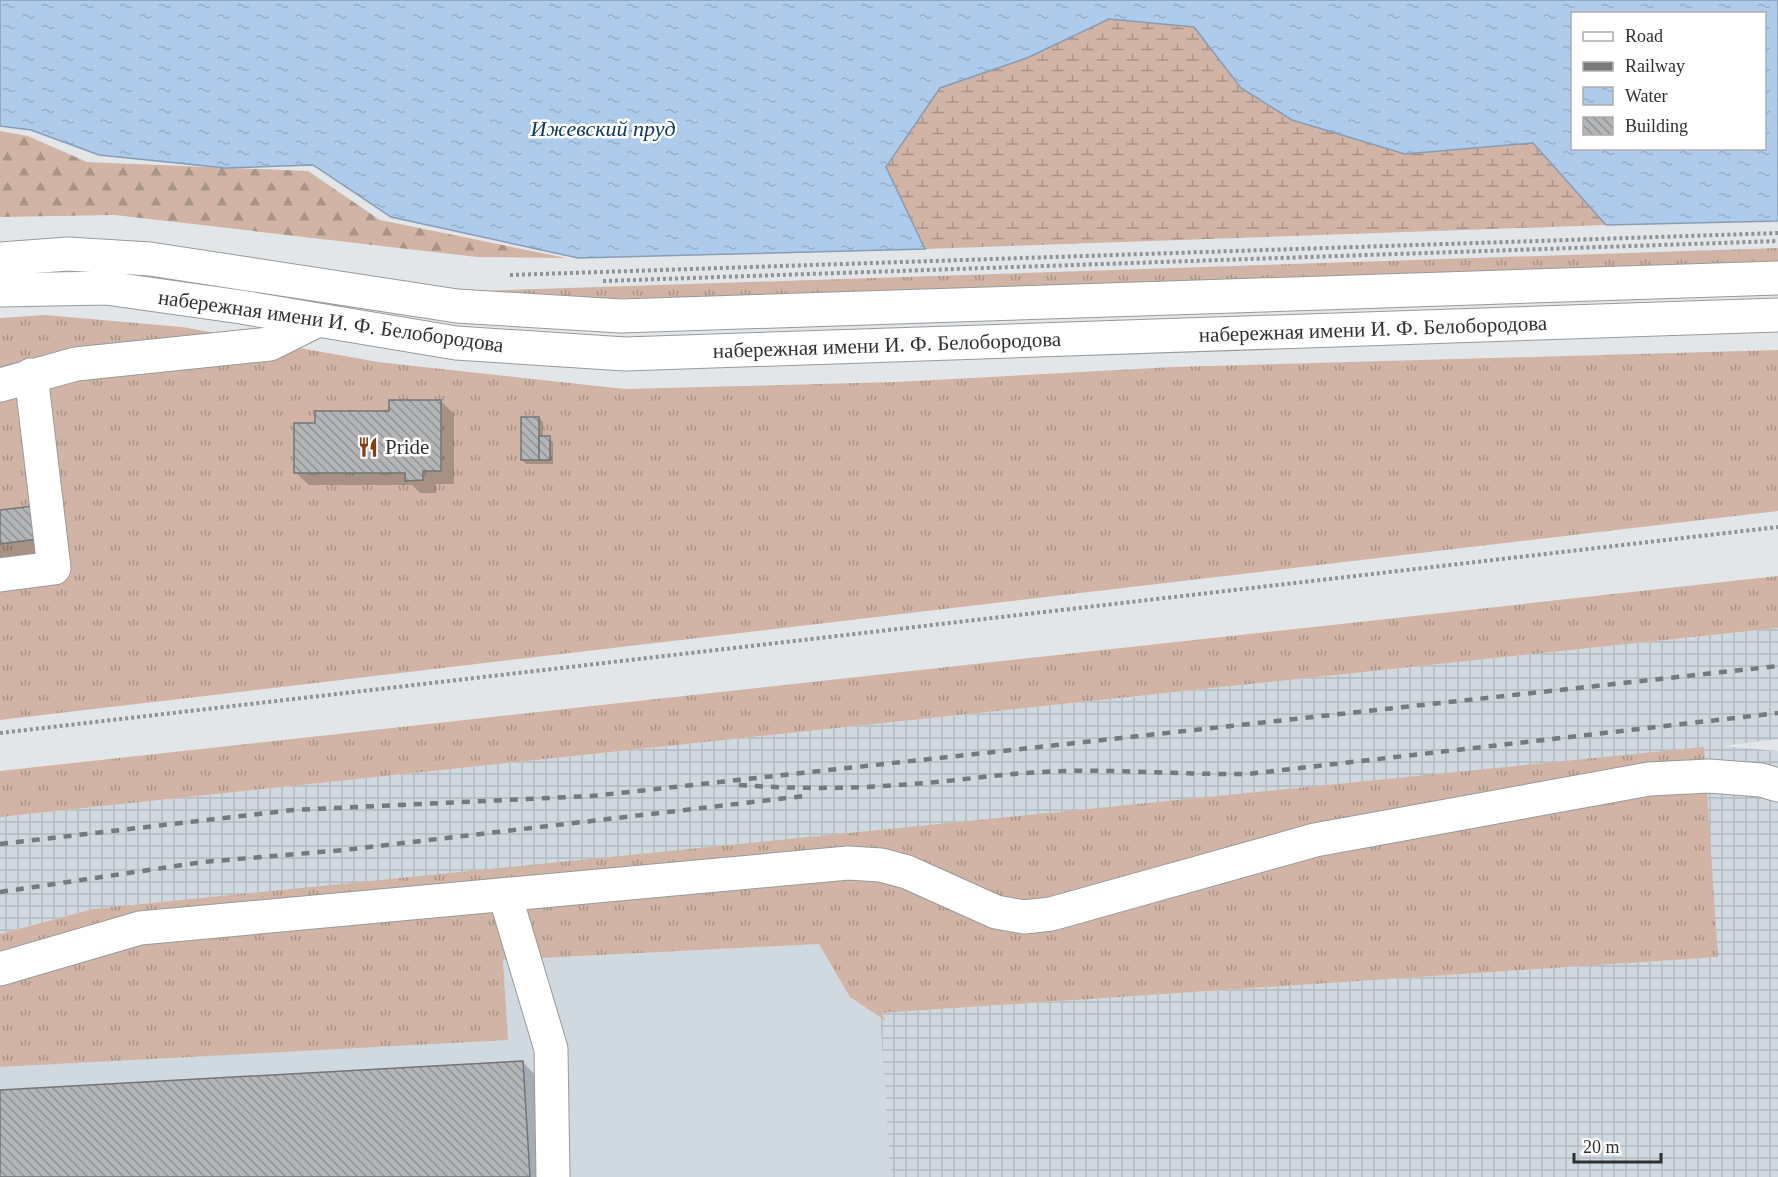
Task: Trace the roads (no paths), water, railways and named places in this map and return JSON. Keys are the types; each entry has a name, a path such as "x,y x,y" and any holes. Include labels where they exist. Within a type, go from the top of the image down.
{"main road":[{"name":"набережная имени И. Ф. Белобородова","path":"0,259 68,254 150,259 457,306 621,316 1778,278"},
{"name":"набережная имени И. Ф. Белобородова","path":"0,290 106,288 241,307 456,343 625,354 1778,315"},
{"path":"0,385 76,364 270,344 316,321"},
{"path":"0,575 54,568 31,375"},
{"path":"0,969 140,928 859,864 881,865 907,872 996,912 1024,917 1051,914 1315,840 1649,779 1709,776 1761,780 1778,785"},
{"path":"505,895 551,1049 553,1177"}],"water":[{"name":"Ижевский пруд","path":"0,0 1778,0 1778,221 1606,225 1533,143 1405,154 1292,120 1241,88 1194,27 1109,19 1027,58 940,88 886,167 925,249 578,258 391,217 313,165 225,168 99,155 31,130 0,126"}],"railway":[{"path":"0,844 293,810 592,796 1778,666"},
{"path":"739,785 803,788 869,787 1069,771 1248,774 1778,713"},
{"path":"0,892 203,862 344,850 804,796"}],"place":[{"name":"Pride","path":"368,447"}]}
